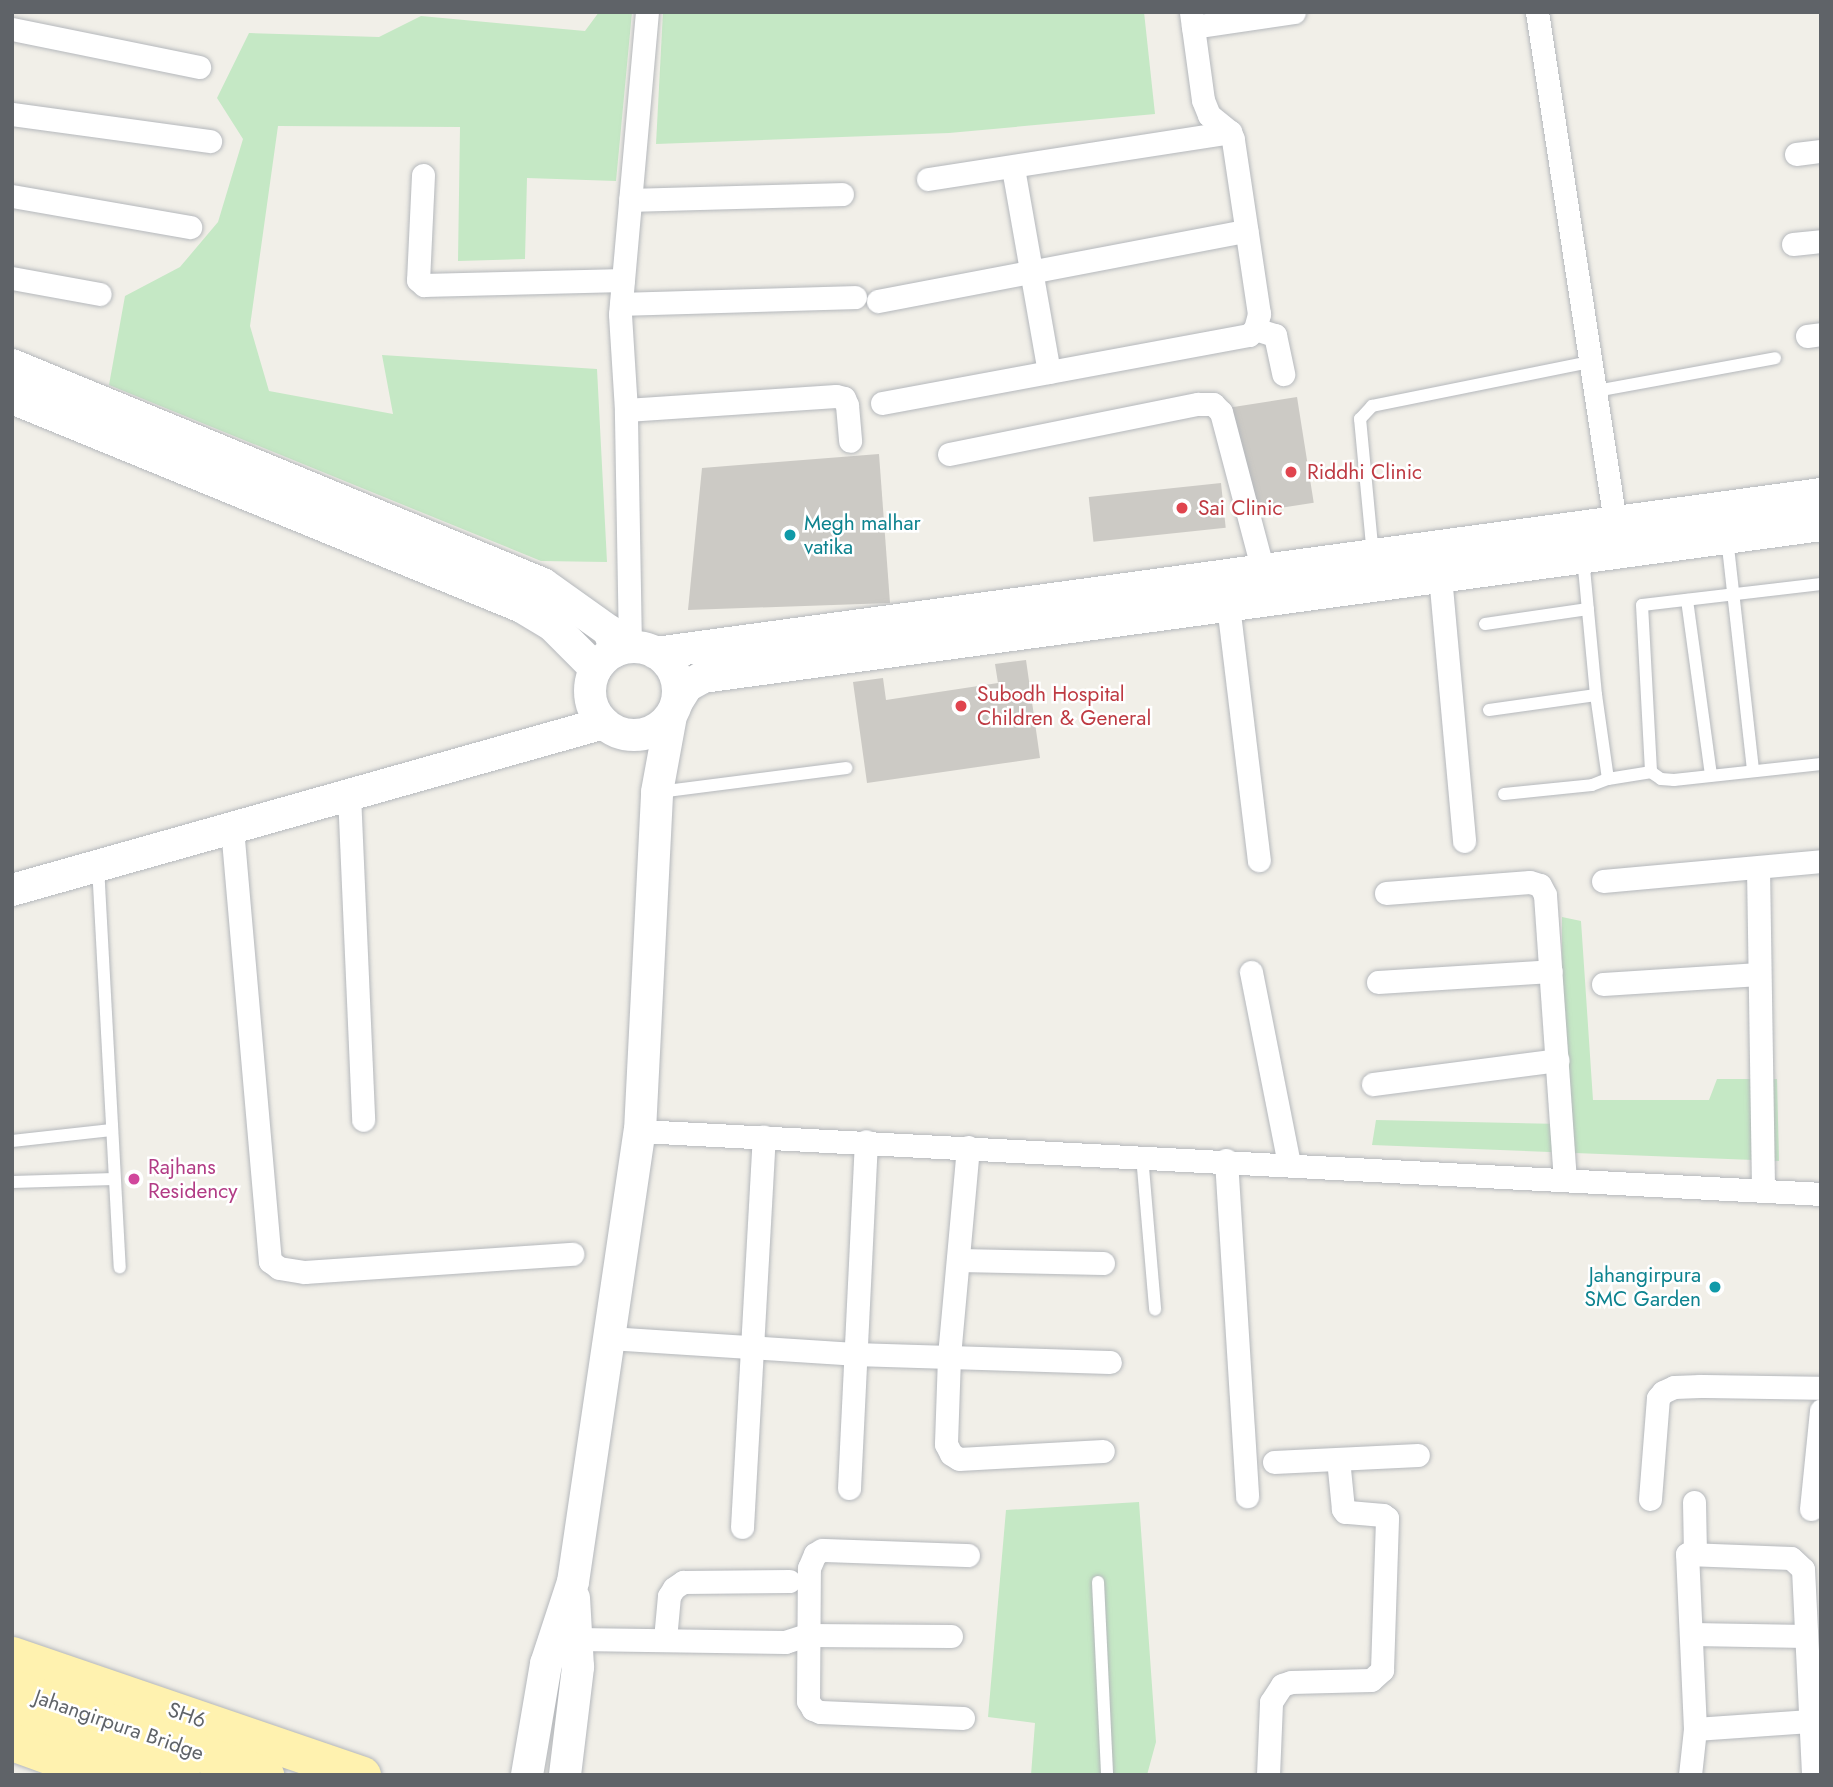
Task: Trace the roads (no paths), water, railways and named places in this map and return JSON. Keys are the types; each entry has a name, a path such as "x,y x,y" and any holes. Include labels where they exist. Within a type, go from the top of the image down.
{"main road":[{"name":"SH6","path":"12,1655 362,1775"},
{"name":"Jahangirpura Bridge","path":"12,1688 265,1775"},
{"name":"Jahangirpura Bridge","path":"12,1716 181,1775"},
{"path":"12,1742 94,1773"}],"street":[{"path":"647,12 621,304 626,410 618,660 595,710 641,758 657,792"},
{"path":"882,403 1248,335 1255,329 1259,314 1230,132 1209,115 1203,100 1192,20 1294,12"},
{"path":"1537,12 1618,537"},
{"path":"12,29 199,67"},
{"path":"12,114 210,141"},
{"path":"928,179 1013,168 1230,132"},
{"path":"1796,154 1821,151"},
{"path":"1013,168 1049,372"},
{"path":"423,175 418,280 424,285 623,280"},
{"path":"630,200 842,194"},
{"path":"12,196 190,227"},
{"path":"878,301 1246,231"},
{"path":"1793,244 1821,241"},
{"path":"12,278 100,294"},
{"path":"621,304 855,297"},
{"path":"1255,329 1275,335 1283,374"},
{"path":"12,365 543,584 609,631 618,660"},
{"path":"626,410 836,396 844,398 847,405 849,441"},
{"path":"12,398 522,607 618,660 674,673 678,687 657,792 640,1131 573,1582 546,1664 527,1775"},
{"path":"949,454 1198,404 1213,404 1221,412 1263,571"},
{"path":"12,890 546,738 610,727 631,735 646,733 660,727 687,686 703,677 1583,557 1618,537 1821,494"},
{"path":"546,738 573,713 618,660 1373,556 1618,537 1727,537 1821,525"},
{"path":"1440,576 1464,841"},
{"path":"1228,605 1259,860"},
{"path":"349,794 363,1120"},
{"path":"232,828 270,1261 279,1268 305,1272 572,1254"},
{"path":"1603,881 1821,861"},
{"path":"1758,868 1763,1190"},
{"path":"1386,893 1530,882 1540,885 1545,895 1566,1178"},
{"path":"1378,982 1551,971"},
{"path":"1251,972 1289,1164"},
{"path":"1603,984 1759,974"},
{"path":"1373,1084 1557,1060"},
{"path":"640,1131 1566,1178 1821,1194"},
{"path":"742,1527 764,1137"},
{"path":"849,1488 866,1141"},
{"path":"968,1147 949,1357 946,1444 951,1454 959,1459 1103,1451"},
{"path":"1226,1160 1247,1496"},
{"path":"958,1260 1103,1263"},
{"path":"609,1338 854,1354 1110,1362"},
{"path":"1650,1499 1658,1398 1663,1392 1674,1387 1699,1386 1821,1388"},
{"path":"1811,1509 1821,1411"},
{"path":"1274,1462 1418,1455"},
{"path":"1268,1775 1272,1702 1282,1685 1292,1682 1371,1680 1382,1670 1387,1518 1376,1514 1345,1512 1338,1459"},
{"path":"1694,1502 1695,1554"},
{"path":"963,1718 820,1712 813,1709 808,1701 809,1568 814,1553 822,1550 968,1555"},
{"path":"1690,1775 1695,1730 1687,1554 1791,1558 1799,1562 1803,1569 1813,1775"},
{"path":"665,1639 668,1596 683,1582 789,1581"},
{"path":"565,1775 578,1667 573,1582"},
{"path":"1692,1634 1806,1636"},
{"path":"577,1639 785,1642 807,1635 951,1636"},
{"path":"1695,1730 1810,1721"}],"lane":[{"path":"1596,391 1775,358"},
{"path":"1373,556 1360,419 1372,406 1591,362"},
{"path":"1727,537 1753,769"},
{"path":"1583,557 1596,695 1608,779"},
{"path":"1651,772 1642,605 1821,584"},
{"path":"1687,600 1712,775"},
{"path":"1485,624 1588,609"},
{"path":"1489,710 1596,695"},
{"path":"1504,794 1592,785 1608,779 1651,772 1661,779 1821,764"},
{"path":"657,792 846,768"},
{"path":"98,866 120,1267"},
{"path":"12,1141 111,1130"},
{"path":"1142,1156 1155,1309"},
{"path":"12,1182 114,1179"},
{"path":"1098,1582 1107,1775"}],"place":[{"name":"Riddhi Clinic","path":"1291,472"},
{"name":"Sai Clinic","path":"1182,508"},
{"name":"Megh malhar vatika","path":"790,535"},
{"name":"Subodh Hospital Children & General","path":"961,706"},
{"name":"Rajhans Residency","path":"134,1179"},
{"name":"Jahangirpura SMC Garden","path":"1715,1287"}]}
